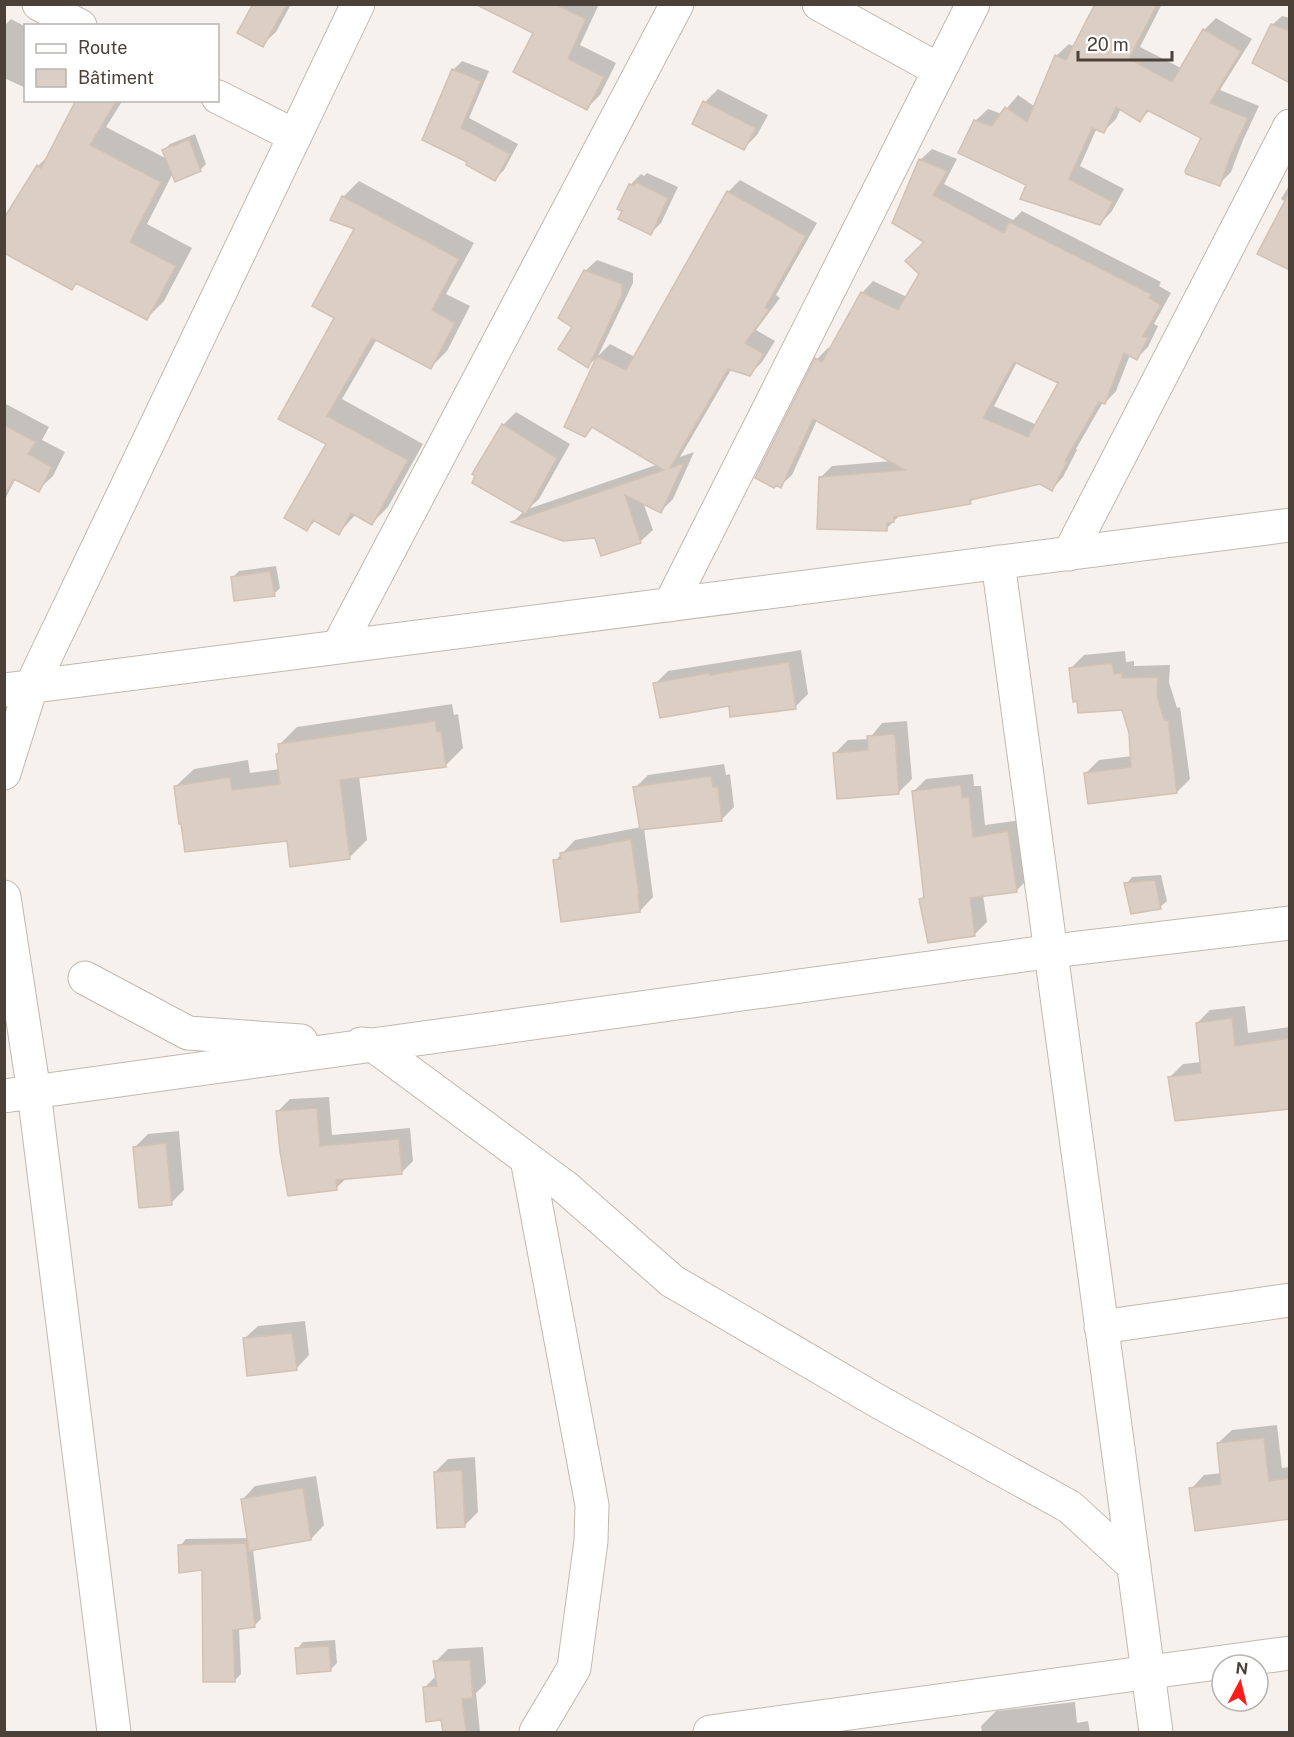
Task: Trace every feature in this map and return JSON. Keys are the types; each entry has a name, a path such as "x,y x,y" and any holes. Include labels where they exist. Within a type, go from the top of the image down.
{"street":[{"path":"39,4 76,24"},
{"path":"4,773 18,688 295,136 358,4"},
{"path":"338,647 677,4"},
{"path":"819,4 939,70"},
{"path":"670,605 973,4"},
{"path":"219,98 295,136"},
{"path":"1069,554 1290,126"},
{"path":"18,688 1290,525"},
{"path":"998,562 1053,951 1156,1732"},
{"path":"4,897 19,1094 114,1732"},
{"path":"19,1094 1053,951 1290,923"},
{"path":"85,978 188,1033 373,1045 565,1187 672,1281 881,1403 1070,1507 1134,1566"},
{"path":"527,1159 592,1505 591,1541 574,1668 536,1732"},
{"path":"1101,1327 1290,1300"},
{"path":"710,1732 1290,1653"}],"building":[{"path":"253,4 287,4 263,47 237,33"},
{"path":"475,4 555,4 586,19 568,59 604,77 587,110 513,72 533,33"},
{"path":"1095,4 1157,4 1129,59 1172,82 1203,29 1241,51 1210,103 1248,118 1231,154 1220,186 1186,174 1185,171 1201,138 1147,110 1140,122 1116,107 1104,133 1092,128 1069,179 1113,202 1100,225 1020,199 1026,185 958,153 974,120 992,126 1005,107 1027,122 1055,55 1066,60"},
{"path":"1271,24 1290,31 1290,83 1252,63"},
{"path":"452,69 481,81 461,128 510,154 495,181 466,165 467,162 422,140"},
{"path":"703,101 756,128 744,150 692,124"},
{"path":"75,102 116,102 90,145 161,182 130,242 176,266 147,320 76,283 72,290 4,253 4,218 37,165 41,168"},
{"path":"189,139 201,171 175,182 162,150"},
{"path":"919,159 947,171 933,195 1004,233 1009,222 1151,294 1149,298 1161,305 1143,336 1148,338 1137,360 1124,353 1105,404 1099,402 1065,461 1067,462 1052,491 1040,484 970,500 971,504 894,517 894,522 887,523 887,531 817,529 819,477 905,470 813,419 781,488 776,485 774,488 755,478 815,358 822,362 861,292 898,310 919,274 905,261 924,242 892,223","holes":["1014,362 1058,383 1028,437 983,418"]},
{"path":"636,182 668,198 651,235 618,219 622,211 617,209 629,184 634,186"},
{"path":"727,191 806,236 765,308 769,310 745,343 764,354 750,376 728,369 670,468 684,463 661,513 625,495 641,543 601,556 595,538 563,541 511,522 664,470 592,427 585,437 564,427 597,356 626,370"},
{"path":"1290,191 1290,270 1257,254"},
{"path":"342,196 459,259 432,310 455,323 431,369 372,338 327,416 408,460 372,525 351,513 339,535 313,520 307,531 284,518 326,444 278,419 334,318 312,306 354,229 330,220"},
{"path":"584,270 622,284 622,295 588,368 558,349 572,327 558,318"},
{"path":"502,424 557,458 526,514 472,483 475,476 472,474"},
{"path":"4,425 36,442 28,454 52,467 39,492 14,479 4,496"},
{"path":"270,571 275,596 234,601 231,577"},
{"path":"789,662 796,709 730,717 729,706 660,718 653,683"},
{"path":"1112,663 1114,674 1122,673 1122,678 1158,677 1157,695 1164,720 1168,720 1177,793 1088,804 1084,773 1131,767 1129,733 1122,710 1078,713 1077,701 1073,702 1069,668"},
{"path":"435,721 437,732 441,731 446,767 340,780 350,859 290,867 287,841 185,852 174,786 230,777 232,790 280,784 276,754 279,753 278,744"},
{"path":"895,734 899,794 837,799 833,753 868,750 867,736"},
{"path":"711,776 713,787 718,787 722,821 640,830 633,787"},
{"path":"961,785 962,798 969,797 973,837 1008,831 1017,892 970,898 975,936 928,943 919,899 924,898 912,791"},
{"path":"631,839 640,912 561,922 553,860 561,859 560,853"},
{"path":"1155,880 1161,909 1131,914 1124,883"},
{"path":"1232,1018 1235,1046 1290,1038 1290,1109 1175,1121 1168,1077 1201,1073 1196,1023"},
{"path":"317,1108 320,1146 399,1139 402,1174 336,1180 337,1190 288,1196 276,1111"},
{"path":"166,1143 172,1205 139,1208 133,1147"},
{"path":"292,1333 297,1370 247,1376 243,1338"},
{"path":"1264,1438 1269,1481 1290,1478 1290,1519 1195,1531 1189,1488 1221,1484 1217,1443"},
{"path":"462,1470 465,1527 437,1528 434,1472"},
{"path":"303,1488 311,1540 249,1551 241,1499"},
{"path":"246,1543 255,1627 233,1630 235,1682 203,1682 202,1570 179,1573 178,1545"},
{"path":"329,1646 331,1671 297,1674 295,1648"},
{"path":"470,1660 473,1698 462,1699 466,1732 443,1732 441,1720 426,1722 423,1687 437,1686 433,1661"}]}
